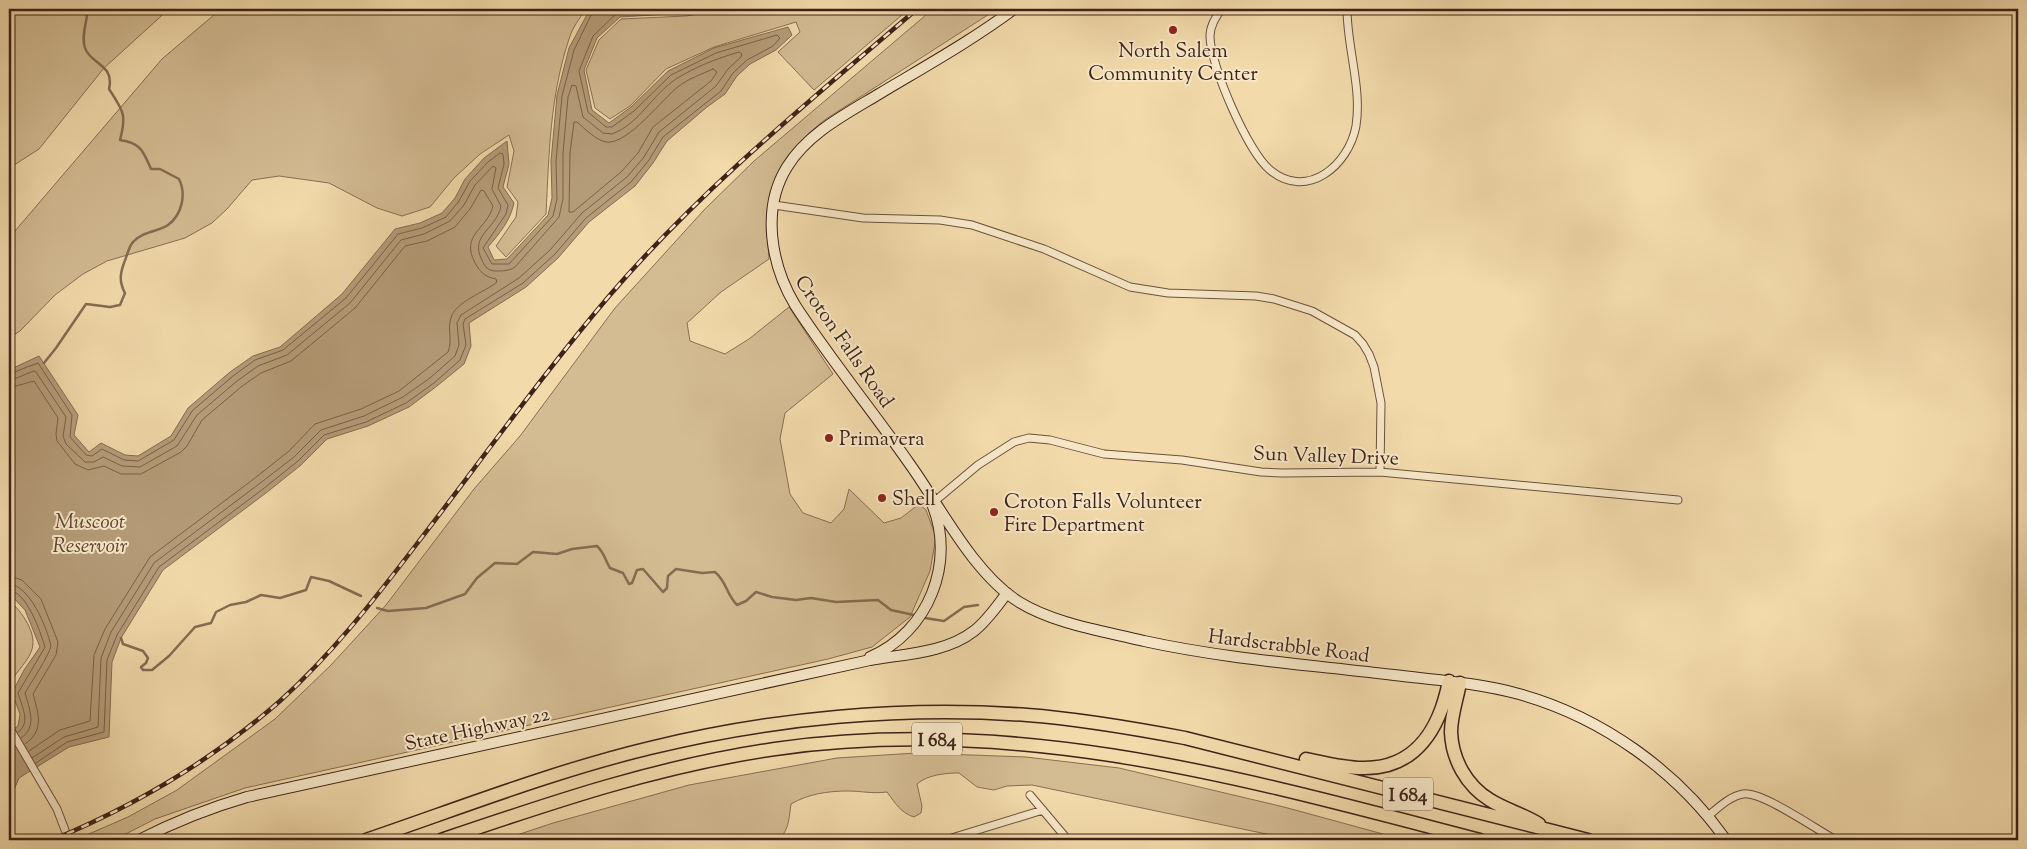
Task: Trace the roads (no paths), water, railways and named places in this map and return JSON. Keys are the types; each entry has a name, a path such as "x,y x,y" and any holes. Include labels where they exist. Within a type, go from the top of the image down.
{"highway":[{"path":"1269,759 1295,756 1362,768 1389,765 1411,753 1428,737 1440,717 1454,682"},
{"path":"1454,682 1451,732 1452,744 1461,769 1476,790 1489,799 1526,816 1547,830"},
{"name":"I 684","path":"366,840 550,778 648,748 742,729 837,718 963,712 1059,718 1121,726 1185,738 1588,840"},
{"name":"I 684","path":"441,840 595,789 685,765 802,746 870,740 932,739 1026,743 1145,760 1255,784 1480,840"}],"main road":[{"name":"Croton Falls Road","path":"1007,593 994,582 973,557 924,485 804,319 787,291 781,278 774,250 774,205 781,179 787,167 814,137 840,118 1014,9"},
{"path":"828,670 861,660 894,643 912,626 927,605 940,568 941,538 936,515 924,485"},
{"path":"828,670 926,651 954,642 974,630 1007,593"},
{"name":"Hardscrabble Road","path":"1007,593 1019,602 1048,616 1173,647 1224,655 1454,682 1522,695 1560,708 1597,726 1632,747 1654,764 1708,816 1725,839"},
{"name":"State Highway 22","path":"139,840 193,814 247,797 828,670"}],"street":[{"path":"1221,9 1211,27 1210,36 1217,66 1232,107 1252,146 1269,169 1277,175 1298,181 1318,178 1335,167 1345,155 1353,138 1356,102 1347,9"},
{"path":"774,205 863,218 940,220 972,225 1044,249 1130,287 1168,293 1274,298 1312,311 1355,336 1364,344 1369,354 1374,367 1381,403 1380,472"},
{"name":"Sun Valley Drive","path":"934,501 978,465 1014,442 1029,438 1050,440 1104,454 1208,463 1261,472 1380,472 1678,500"},
{"path":"10,729 56,809 65,830"},
{"path":"1708,816 1735,797 1752,794 1836,840"},
{"path":"1030,795 1068,840"},
{"path":"945,840 1043,810"}],"water":[{"name":"Muscoot Reservoir","path":"590,9 713,9 686,13 620,17 597,38 584,70 592,110 609,123 631,107 668,71 714,48 788,27 792,35 776,50 750,64 737,76 725,94 667,141 635,186 589,222 558,258 526,287 469,323 471,346 464,364 409,407 368,426 327,439 301,465 266,493 163,570 121,638 112,662 109,737 69,747 19,778 9,802 9,732 18,726 20,714 12,693 24,670 40,647 25,610 9,593 9,370 39,356 78,415 74,435 89,452 101,443 125,455 138,456 171,436 188,408 230,372 253,356 280,347 342,294 395,229 420,223 442,213 455,198 465,179 484,158 507,141 509,164 503,187 514,203 507,221 488,247 494,260 507,259 548,215 552,198 551,161 557,95 569,48"}],"waterway":[{"path":"44,363 86,304 110,307 120,305 125,293 121,282 122,271 132,244 137,238 168,225 177,215 183,197 179,179 160,169 151,169 146,157 137,146 120,140 123,118 118,103 109,89 110,81 108,74 85,48 84,34 88,9"},
{"path":"377,608 388,611 426,608 465,594 477,578 495,563 517,564 533,552 557,554 572,549 597,546 603,553 610,568 623,573 629,584 632,583 637,570 643,569 663,592 667,588 668,576 676,569 702,573 715,572 737,605 746,601 756,592 772,597 796,600 811,598 836,602 878,600 891,610 914,615"},
{"path":"121,638 123,644 143,651 148,658 141,667 143,670 152,670 169,656 195,627 211,623 216,612 230,605 246,602 261,595 280,598 306,590 311,577 329,581 361,596"},
{"path":"925,618 944,621 964,607 978,605"}],"railway":[{"path":"52,840 83,827 172,780 254,723 299,683 368,606 560,356 645,256 758,146 917,9"}],"place":[{"name":"North Salem Community Center","path":"1173,30"},
{"name":"Primavera","path":"829,438"},
{"name":"Shell","path":"882,498"},
{"name":"Croton Falls Volunteer Fire Department","path":"994,512"}]}
